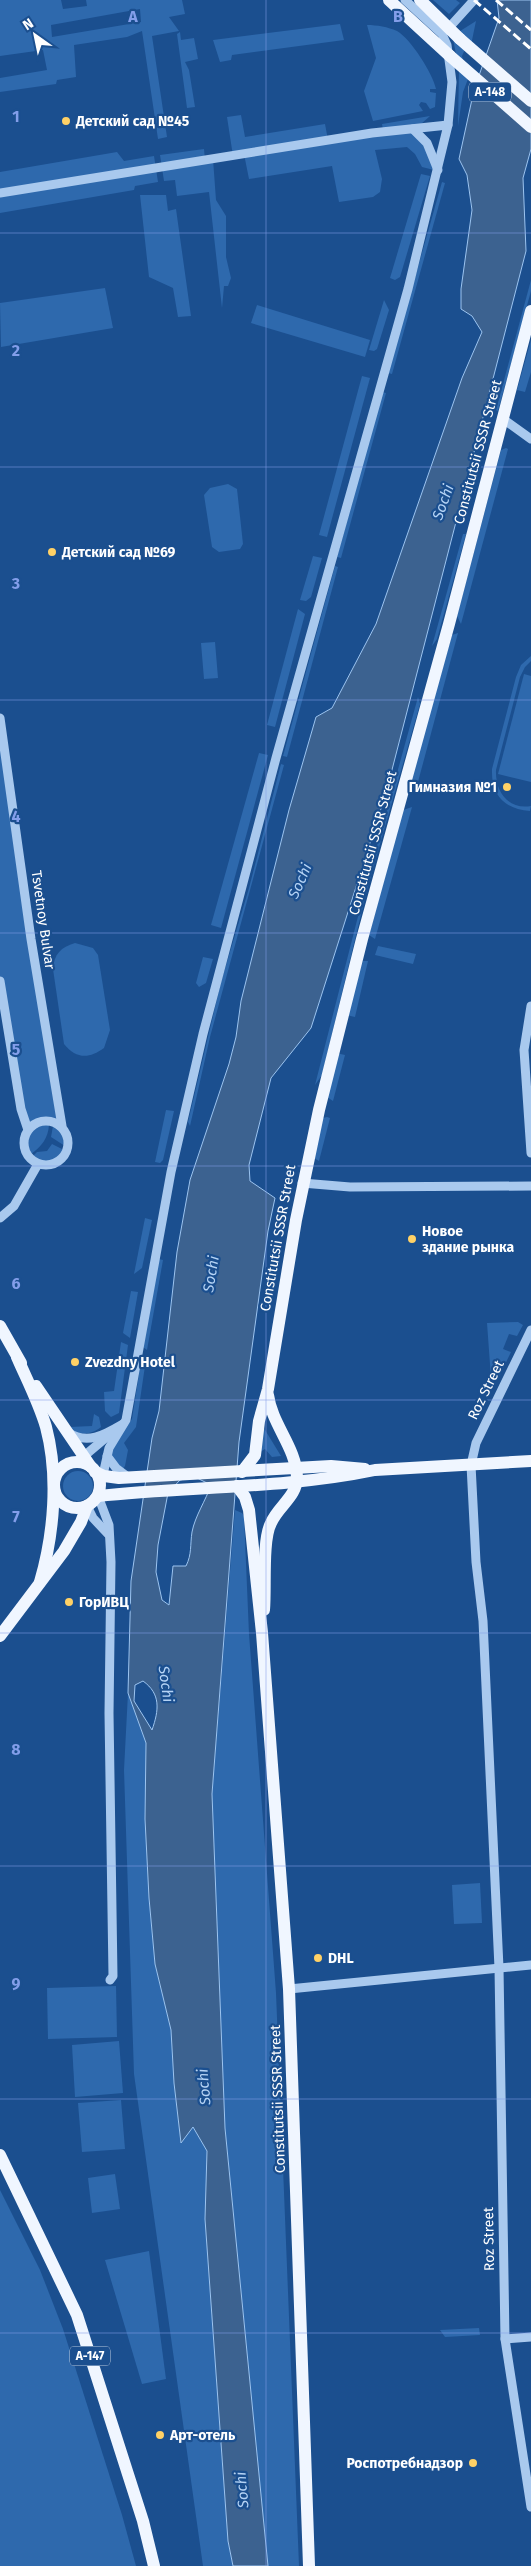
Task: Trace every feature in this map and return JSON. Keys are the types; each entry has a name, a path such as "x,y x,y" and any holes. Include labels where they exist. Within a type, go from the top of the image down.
{"main road":[{"name":"А-148","path":"389,0 531,127"},
{"name":"А-148","path":"420,0 531,101"},
{"name":"Constitutsii SSSR Street","path":"268,1389 302,1183 362,939 531,311"},
{"path":"0,1326 16,1357 46,1427 57,1497 61,1502 73,1508 87,1506"},
{"path":"16,1357 93,1474 126,1492 237,1486 296,1474"},
{"path":"240,1472 255,1456 259,1421 268,1389"},
{"path":"262,1632 267,1534 274,1516 294,1493 296,1474 295,1459 273,1418 268,1389"},
{"path":"40,1582 50,1541 54,1484 61,1469 129,1477 240,1472 296,1474 531,1461"},
{"path":"0,1636 64,1551 81,1522 87,1506 93,1474"},
{"path":"237,1486 245,1497 249,1510 262,1632"},
{"name":"Constitutsii SSSR Street","path":"262,1632 289,1989 309,2566"},
{"name":"А-147","path":"0,2155 77,2315 143,2521 154,2566"}],"street":[{"path":"93,1474 125,1422 173,1166 203,1034 271,777 406,298 448,125 452,68 448,45 442,34 405,0"},
{"path":"442,34 474,0"},
{"path":"0,193 413,128 448,125"},
{"path":"413,128 428,145 438,171"},
{"path":"503,418 531,439"},
{"name":"Tsvetnoy Bulvar","path":"0,718 31,939 62,1126"},
{"path":"0,981 21,1109 28,1130 24,1148 29,1157 38,1164 52,1165 64,1157 69,1144 62,1126 44,1120 28,1130"},
{"path":"531,1006 524,1050 531,1153"},
{"path":"0,1218 14,1206 38,1164"},
{"path":"302,1183 350,1187 531,1186"},
{"name":"Roz Street","path":"531,1330 476,1444 471,1465 476,1562 483,1621 499,1968 505,2339 531,2507"},
{"path":"64,1429 76,1436 95,1438 125,1422"},
{"path":"93,1474 107,1456 112,1441 125,1422"},
{"path":"107,1456 116,1468 129,1477"},
{"path":"93,1474 110,1525 108,1534 112,1562 109,1713 113,1976 110,1980"},
{"path":"87,1506 93,1518 108,1534"},
{"path":"289,1989 531,1965"},
{"path":"505,2339 531,2337"}],"shaded area":[{"path":"0,0 61,0 63,9 87,6 86,0 182,0 185,14 169,17 179,31 152,36 167,137 158,139 142,31 127,37 74,45 76,77 57,80 56,84 0,92 0,78 47,70 43,50 0,56","holes":["140,9 141,22 52,37 51,25"]},
{"path":"433,0 456,0 460,3 449,14"},
{"path":"476,21 471,45 465,49 462,56 468,79 463,92 458,126 459,69 453,39 457,33"},
{"path":"340,24 344,40 232,55 231,60 220,62 213,40"},
{"path":"367,25 397,31 409,41 431,75 436,89 430,89 430,92 436,93 435,107 430,109 426,103 421,102 419,105 423,111 373,121 364,91 376,58"},
{"path":"180,32 181,40 194,38 198,59 185,62 189,70 195,107 187,108 177,34"},
{"path":"241,115 245,137 325,124 328,140 419,132 434,170 422,167 415,154 407,147 375,150 382,179 380,192 373,197 339,202 332,166 249,179 244,154 233,156 227,117"},
{"path":"430,116 421,124 383,130 382,124"},
{"path":"204,149 205,160 213,159 216,200 226,216 226,257 231,278 228,286 224,286 222,308 209,192 177,196 175,180 164,181 160,155"},
{"path":"117,152 124,161 154,156 158,182 135,186 134,190 0,213 0,172"},
{"path":"421,174 430,176 400,277 395,280 390,278"},
{"path":"442,182 445,183 392,374 388,373"},
{"path":"140,195 166,195 168,211 176,209 191,316 178,317 173,288 149,277"},
{"path":"531,280 531,291 498,411 496,410"},
{"path":"105,288 113,328 1,347 0,303"},
{"path":"384,300 389,310 377,349 374,351 369,350"},
{"path":"257,305 370,340 365,357 251,323"},
{"path":"531,340 531,372 525,392 517,390"},
{"path":"362,376 370,378 327,537 319,535"},
{"path":"382,392 386,393 341,558 337,557"},
{"path":"508,449 461,624 457,616 501,450"},
{"path":"228,484 237,489 243,544 240,549 219,552 212,547 204,495 210,488"},
{"path":"463,534 466,534 437,639 432,646"},
{"path":"313,556 322,558 311,597 306,601 300,600"},
{"path":"335,566 338,567 287,757 283,756"},
{"path":"298,609 305,614 275,727 267,725"},
{"path":"458,633 415,793 410,783 452,635"},
{"path":"215,642 218,678 204,679 201,643"},
{"path":"531,656 531,661 525,667 520,677 496,770 498,785 504,797 516,805 531,806 530,811 513,807 501,799 494,786 492,769 516,677 521,665"},
{"path":"524,674 531,676 531,782 498,774"},
{"path":"418,697 420,704 367,890 322,1075 315,1085 365,889"},
{"path":"0,718 62,1126 44,1120 28,1130 0,981"},
{"path":"259,753 268,755 221,928 211,925"},
{"path":"281,764 284,765 210,1037 190,1126 188,1122 221,982 249,888"},
{"path":"412,807 375,939 369,935 403,810"},
{"path":"75,943 93,948 98,955 110,1030 104,1048 88,1056 78,1055 64,1044 53,969 59,952"},
{"path":"378,946 416,954 413,964 375,955"},
{"path":"203,957 213,959 206,983 199,987 196,983"},
{"path":"363,961 368,961 355,1017 346,1015"},
{"path":"336,1053 345,1055 333,1101 327,1097"},
{"path":"166,1110 174,1111 163,1160 160,1163 155,1162"},
{"path":"323,1118 330,1118 319,1161 314,1158"},
{"path":"40,1125 49,1125 46,1138 31,1154 28,1137"},
{"path":"53,1126 61,1132 65,1146 51,1137"},
{"path":"52,1144 64,1150 58,1158 42,1161 33,1156 37,1152 47,1151"},
{"path":"145,1218 152,1220 142,1268 134,1274"},
{"path":"159,1259 163,1260 147,1350 143,1347"},
{"path":"131,1291 138,1292 130,1338 123,1333"},
{"path":"518,1322 523,1325 517,1336 509,1334 503,1349 511,1352 499,1377 491,1378 487,1323"},
{"path":"121,1342 128,1345 119,1413 111,1417 105,1411 104,1392 114,1391"},
{"path":"141,1361 145,1366 136,1427 124,1443 128,1450 125,1466 122,1470 114,1464 109,1449 132,1419"},
{"path":"94,1414 99,1417 101,1427 97,1430 86,1434 69,1431 70,1427 92,1426"},
{"path":"262,1425 281,1456 272,1457 265,1449 260,1452"},
{"path":"78,1471 89,1475 93,1486 89,1497 78,1501 67,1497 63,1486 67,1475"},
{"path":"235,1510 244,1516 249,1634 276,1993 299,2566 268,2566 225,2128 212,1794"},
{"path":"128,1693 146,1743 145,1819 149,1898 155,1964 171,2030 174,2083 181,2142 193,2126 207,2151 205,2219 228,2541 233,2566 203,2566 134,2074 124,1770"},
{"path":"480,1883 482,1923 454,1924 452,1885"},
{"path":"116,1986 117,2037 48,2039 47,1988"},
{"path":"119,2041 123,2093 75,2097 72,2045"},
{"path":"121,2100 125,2149 82,2152 78,2103"},
{"path":"115,2174 120,2209 92,2213 88,2178"},
{"path":"0,2190 40,2270 63,2329 122,2515 136,2566 0,2566"},
{"path":"149,2251 166,2379 142,2384 105,2260"},
{"path":"479,2328 480,2335 445,2337 440,2330"}],"water":[{"name":"Sochi","path":"497,0 531,0 531,149 523,178 526,251 386,793 311,1028 271,1078 249,1165 250,1181 275,1198 268,1231 239,1442 212,1794 225,2128 268,2566 233,2566 228,2541 205,2219 207,2151 193,2127 181,2143 174,2083 171,2030 155,1964 145,1819 146,1743 128,1693 131,1581 152,1438 159,1411 177,1252 190,1180 229,1064 236,1037 241,1001 289,810 316,717 332,708 376,624 462,378 482,332 472,316 461,309 461,289 472,210 467,175 459,159 474,90 499,18","holes":["195,1477 211,1485 193,1526 188,1562 186,1566 173,1566 169,1605 162,1600 156,1572 158,1545 168,1493 180,1480","143,1681 149,1686 156,1697 157,1709 152,1730 134,1701 135,1685"]}],"railway":[{"path":"474,0 531,49"},
{"path":"496,0 531,30"}],"place":[{"name":"Детский сад №45","path":"66,121"},
{"name":"Детский сад №69","path":"52,552"},
{"name":"Гимназия №1","path":"507,787"},
{"name":"Новое здание рынка","path":"412,1239"},
{"name":"Zvezdny Hotel","path":"75,1362"},
{"name":"ГорИВЦ","path":"69,1602"},
{"name":"DHL","path":"318,1958"},
{"name":"Арт-отель","path":"160,2435"},
{"name":"Роспотребнадзор","path":"473,2463"}]}
